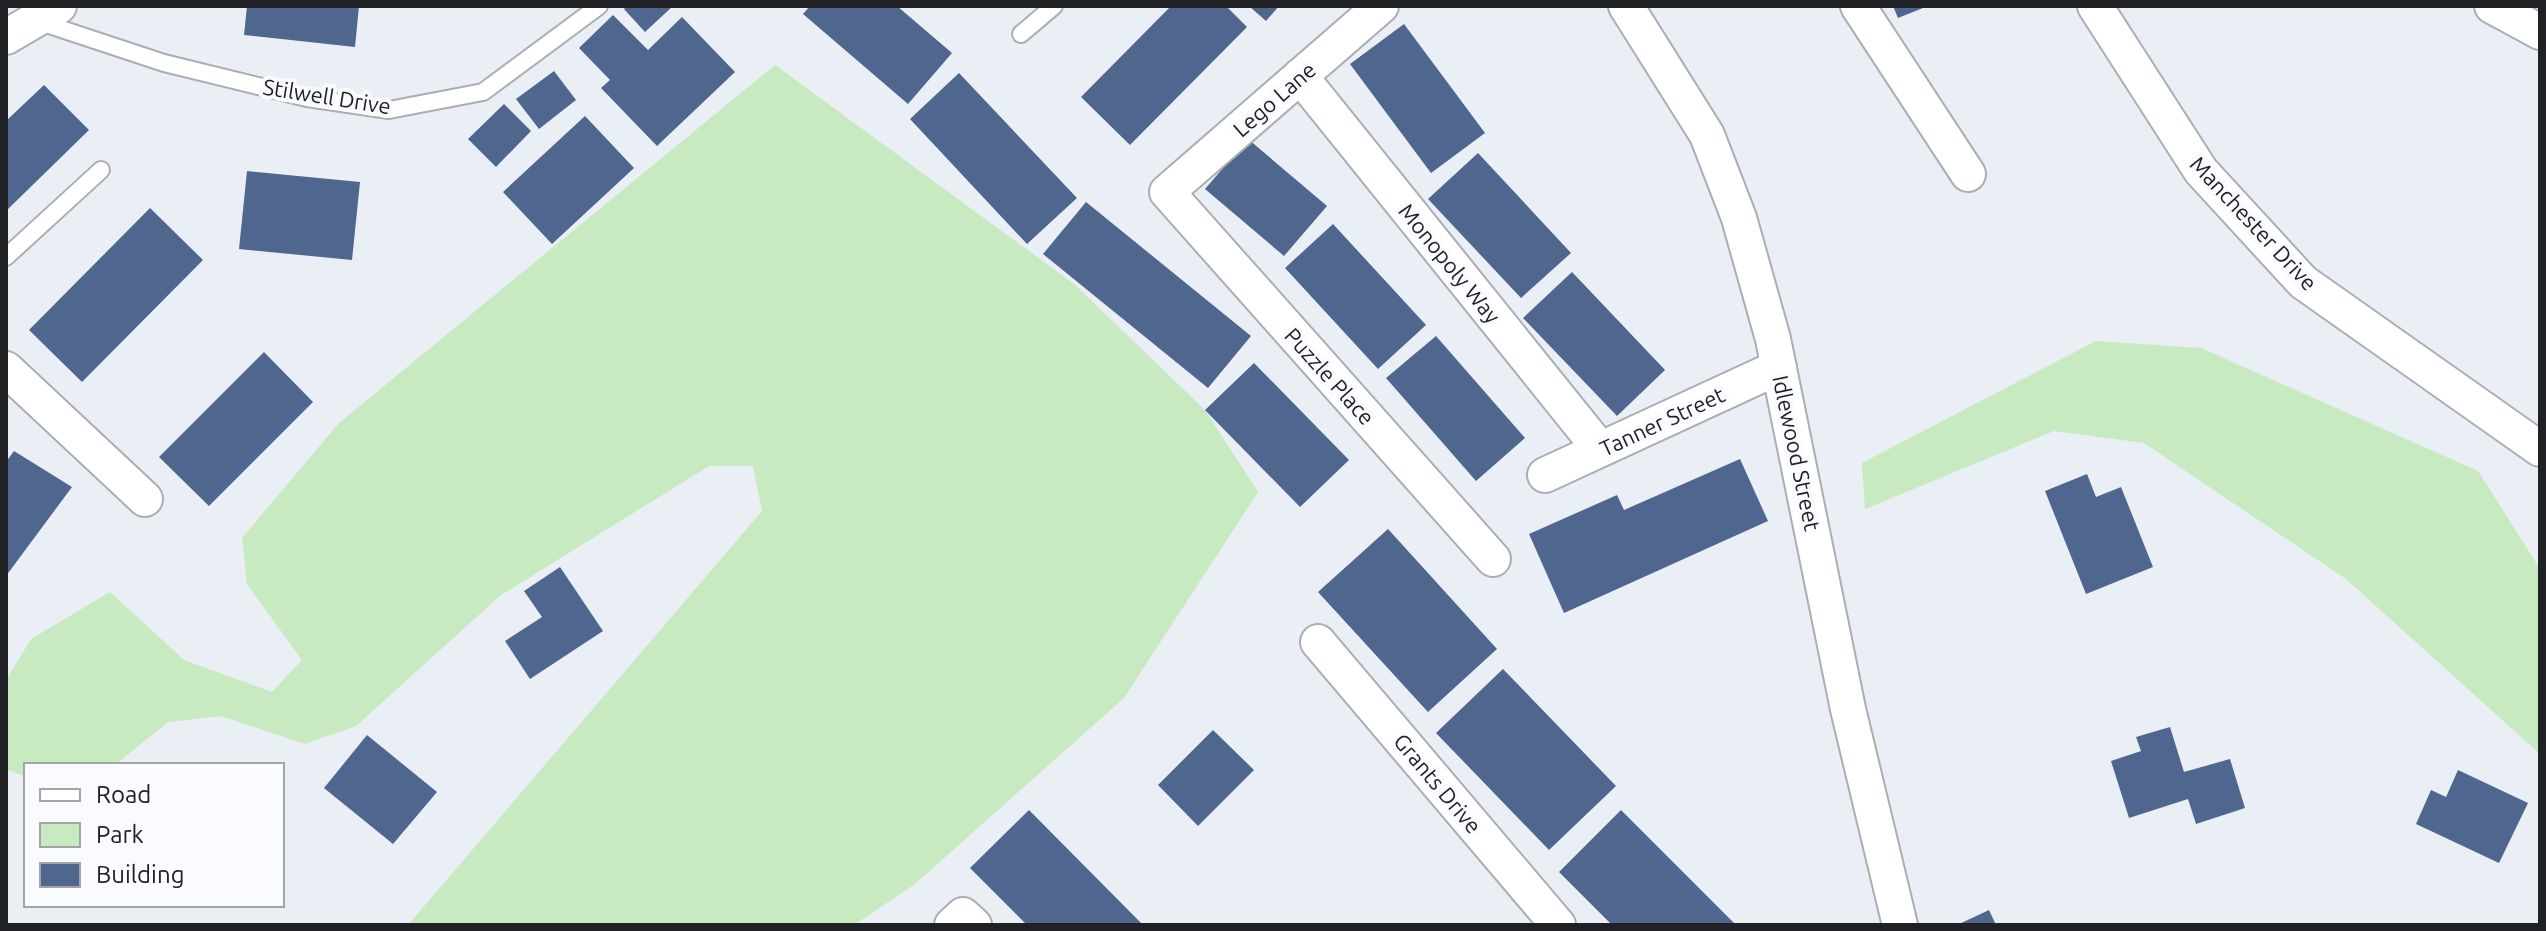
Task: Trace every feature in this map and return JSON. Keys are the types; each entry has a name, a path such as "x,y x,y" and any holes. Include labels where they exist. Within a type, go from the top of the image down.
{"street":[{"name":"Lego Lane","path":"1167,192 1381,6"},
{"name":"Idlewood Street","path":"1626,6 1707,135 1739,218 1779,367 1848,709 1900,925"},
{"path":"1858,6 1968,174"},
{"name":"Manchester Drive","path":"2095,6 2201,171 2303,282 2540,449"},
{"path":"2492,6 2540,32"},
{"path":"6,37 47,13"},
{"name":"Monopoly Way","path":"1300,76 1600,449"},
{"name":"Puzzle Place","path":"1167,192 1493,559"},
{"name":"Tanner Street","path":"1545,475 1779,367"},
{"path":"6,369 145,499"},
{"name":"Grants Drive","path":"1318,642 1548,922"},
{"path":"952,925 963,915 974,925"}],"lane":[{"name":"Stilwell Drive","path":"47,13 164,63 307,98 389,110 483,92 599,6"},
{"path":"1021,34 1054,6"},
{"path":"6,257 101,170"}],"green space":[{"path":"775,65 1074,284 1205,410 1258,492 1124,698 915,884 854,925 408,925 762,511 753,466 709,466 501,595 356,726 305,744 221,716 168,722 117,763 24,763 24,776 6,769 6,680 31,639 110,592 184,660 272,692 302,660 247,584 242,538 339,423"},
{"path":"2096,341 2201,348 2478,471 2540,569 2540,754 2346,579 2144,443 2054,431 1865,509 1862,463"}],"building":[{"path":"247,6 359,6 355,47 244,35"},
{"path":"627,6 673,6 645,32 624,9"},
{"path":"810,6 897,6 952,53 908,104 803,14"},
{"path":"1171,6 1226,6 1247,27 1130,145 1081,97"},
{"path":"1249,6 1279,6 1266,21"},
{"path":"1893,6 1928,6 1898,18"},
{"path":"613,15 648,50 682,17 735,72 657,146 601,88 610,80 579,48"},
{"path":"1404,24 1485,133 1431,173 1350,64"},
{"path":"554,71 576,100 539,129 516,99"},
{"path":"959,73 1077,198 1027,244 910,119"},
{"path":"44,85 89,130 6,211 6,121"},
{"path":"504,104 531,131 496,167 468,139"},
{"path":"585,116 634,168 552,244 503,192"},
{"path":"1248,139 1327,206 1284,256 1205,189"},
{"path":"1478,153 1571,253 1521,298 1428,199"},
{"path":"247,171 360,182 352,260 239,249"},
{"path":"1086,202 1251,336 1208,388 1043,254"},
{"path":"150,208 203,260 82,382 29,330"},
{"path":"1333,224 1426,325 1378,369 1285,268"},
{"path":"1572,272 1665,370 1617,416 1523,318"},
{"path":"1436,336 1525,438 1476,481 1386,378"},
{"path":"264,352 313,402 209,506 159,457"},
{"path":"1254,363 1349,460 1300,507 1205,410"},
{"path":"14,451 72,487 6,576 6,462"},
{"path":"1740,459 1768,521 1564,613 1529,534 1617,495 1624,510"},
{"path":"2087,474 2096,497 2121,487 2153,567 2086,594 2045,491"},
{"path":"1388,529 1497,649 1428,712 1318,592"},
{"path":"560,567 603,631 530,679 505,641 542,617 524,591"},
{"path":"1503,669 1616,786 1549,850 1436,733"},
{"path":"2170,727 2184,772 2230,759 2245,808 2196,824 2188,799 2129,818 2111,761 2141,751 2136,737"},
{"path":"1213,730 1254,770 1198,826 1158,785"},
{"path":"367,735 437,792 393,844 324,788"},
{"path":"2458,770 2528,803 2499,863 2416,824 2431,790 2446,797"},
{"path":"1029,810 1143,925 1027,925 970,868"},
{"path":"1621,810 1736,925 1612,925 1559,872"},
{"path":"1989,910 1996,925 1957,925"}]}
